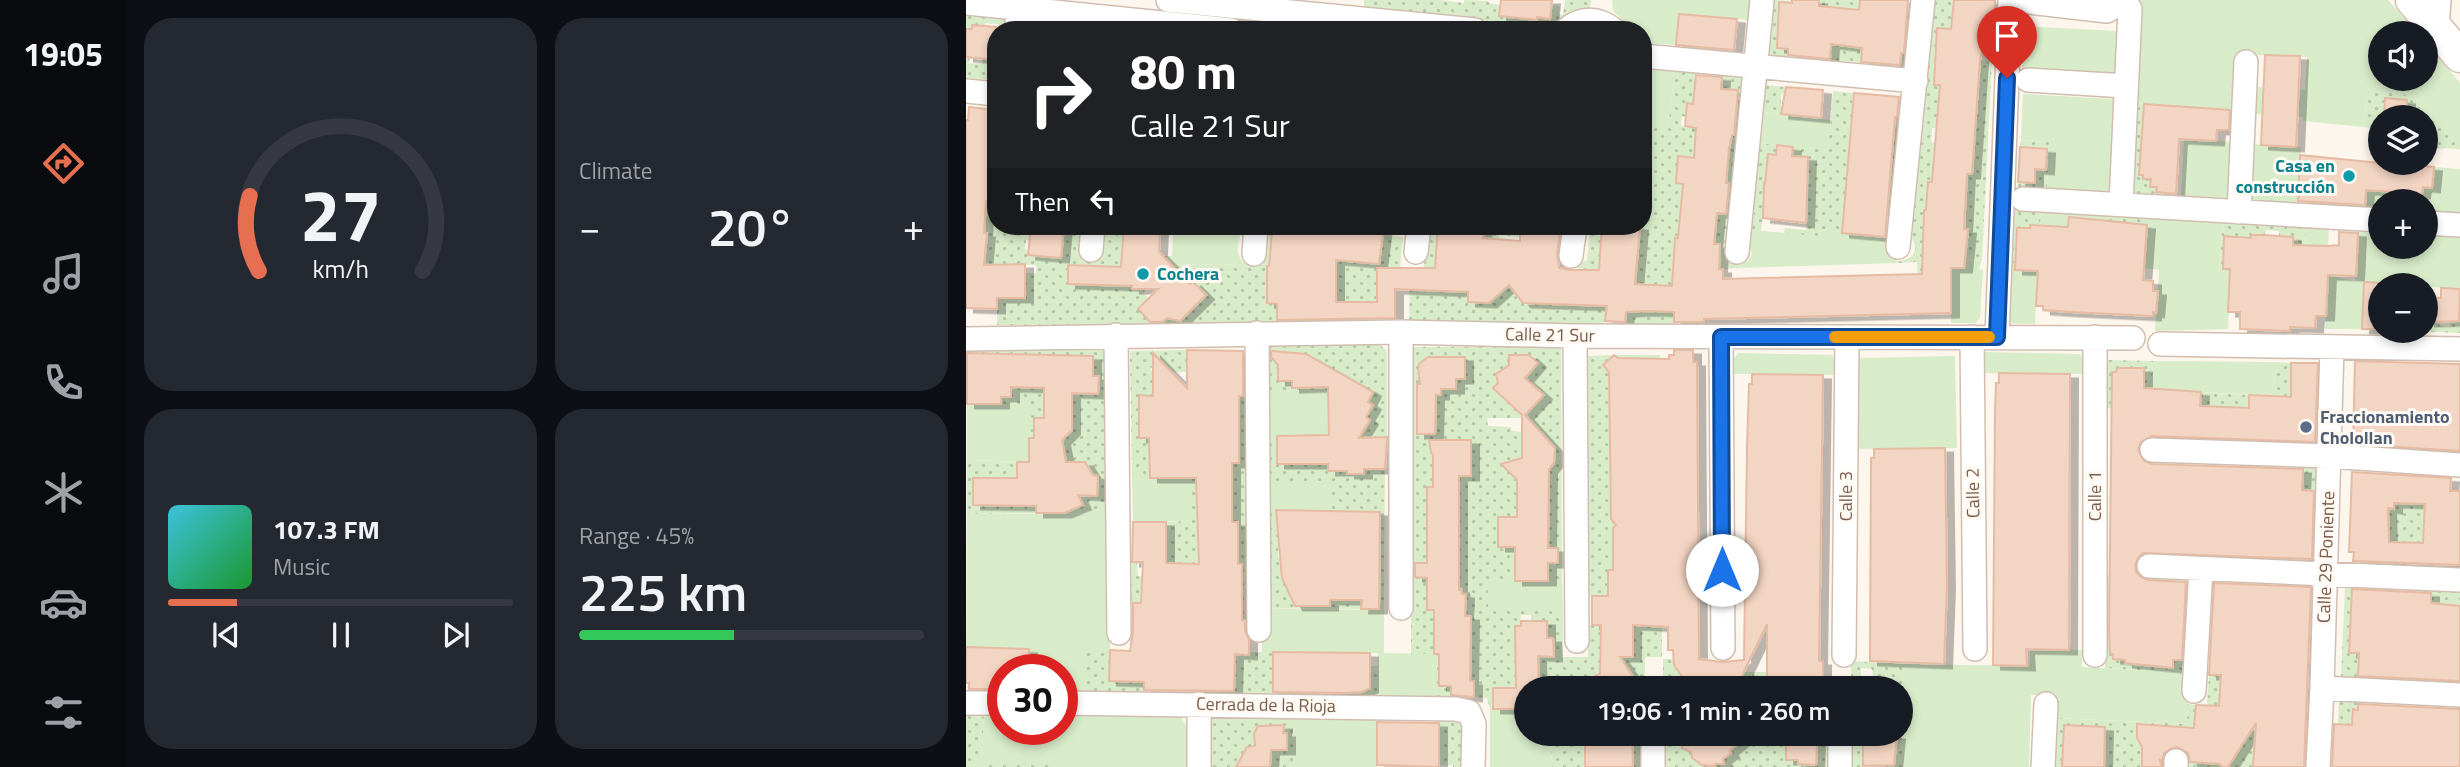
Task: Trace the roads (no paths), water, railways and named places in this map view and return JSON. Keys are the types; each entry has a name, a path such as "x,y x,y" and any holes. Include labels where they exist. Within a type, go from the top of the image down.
{"main road":[{"path":"2412,0 2438,14 2460,56"}],"street":[{"path":"1168,0 1289,21"},
{"path":"1737,252 1762,0"},
{"path":"1898,247 1923,0"},
{"path":"1985,337 1999,0"},
{"path":"1985,337 2011,0 2107,11 2119,1 2127,4 2130,9 2121,204"},
{"path":"966,3 1018,12 1133,21"},
{"path":"1579,21 1603,17"},
{"path":"1652,58 1916,80"},
{"path":"2239,212 2246,62"},
{"path":"2028,80 2126,86"},
{"path":"966,91 987,93"},
{"path":"2023,199 2368,219"},
{"path":"2438,224 2460,225"},
{"path":"1091,250 1092,235"},
{"path":"1254,254 1255,235"},
{"path":"1416,252 1418,235"},
{"path":"1571,256 1574,235"},
{"path":"1401,332 1401,608"},
{"name":"Calle 21 Sur","path":"966,339 1401,332 1575,336 2133,338"},
{"path":"1257,333 1259,630"},
{"path":"1116,335 1119,632"},
{"path":"1575,336 1577,641"},
{"path":"1721,337 1723,648"},
{"name":"Calle 3","path":"1844,654 1847,337"},
{"name":"Calle 2","path":"1975,649 1985,337"},
{"name":"Calle 1","path":"2095,337 2095,655"},
{"path":"2160,344 2460,349"},
{"name":"Calle 29 Poniente","path":"2318,767 2332,348"},
{"path":"2152,450 2329,456 2460,466"},
{"path":"2149,566 2460,580"},
{"path":"2194,691 2201,569"},
{"path":"2322,688 2460,695"},
{"path":"966,703 987,703"},
{"name":"Cerrada de la Rioja","path":"1078,703 1456,709 1469,712 1474,724 1473,767"},
{"path":"1199,704 1199,767"},
{"path":"2043,767 2046,704"},
{"path":"1653,746 1653,767"},
{"path":"1840,746 1840,767"}],"place":[{"name":"Casa en construcción","path":"2349,176"},
{"name":"Cochera","path":"1143,274"},
{"name":"Fraccionamiento Cholollan","path":"2306,427"}]}
